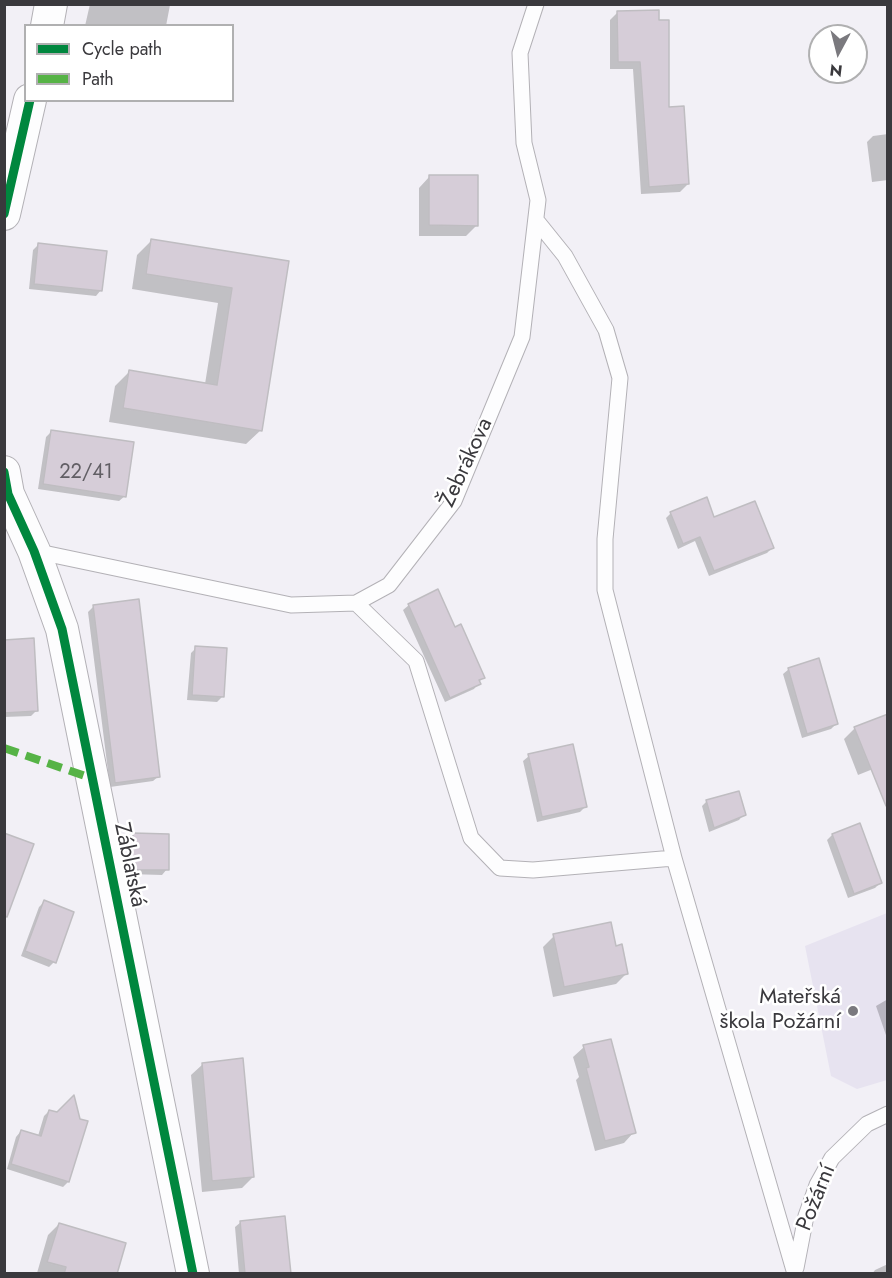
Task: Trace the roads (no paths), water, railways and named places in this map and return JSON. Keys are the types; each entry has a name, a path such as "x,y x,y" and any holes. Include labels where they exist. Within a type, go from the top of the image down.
{"street":[{"path":"47,24 51,4"},
{"path":"4,214 30,102"},
{"name":"Záblatská","path":"4,472 8,494 34,551 62,629 193,1274"}],"lane":[{"name":"Žebrákova","path":"34,551 291,605 356,603 390,585 454,501 522,337 538,200 524,143 520,53 536,4"},
{"path":"536,220 565,256 606,330 620,378 605,539 605,590 674,858 795,1274"},
{"path":"356,603 416,661 471,838 501,868 533,870 674,858"},
{"name":"Požární","path":"795,1274 806,1216 817,1185 832,1158 867,1124 888,1114"}],"place":[{"name":"Mateřská škola Požární","path":"853,1011"}]}
